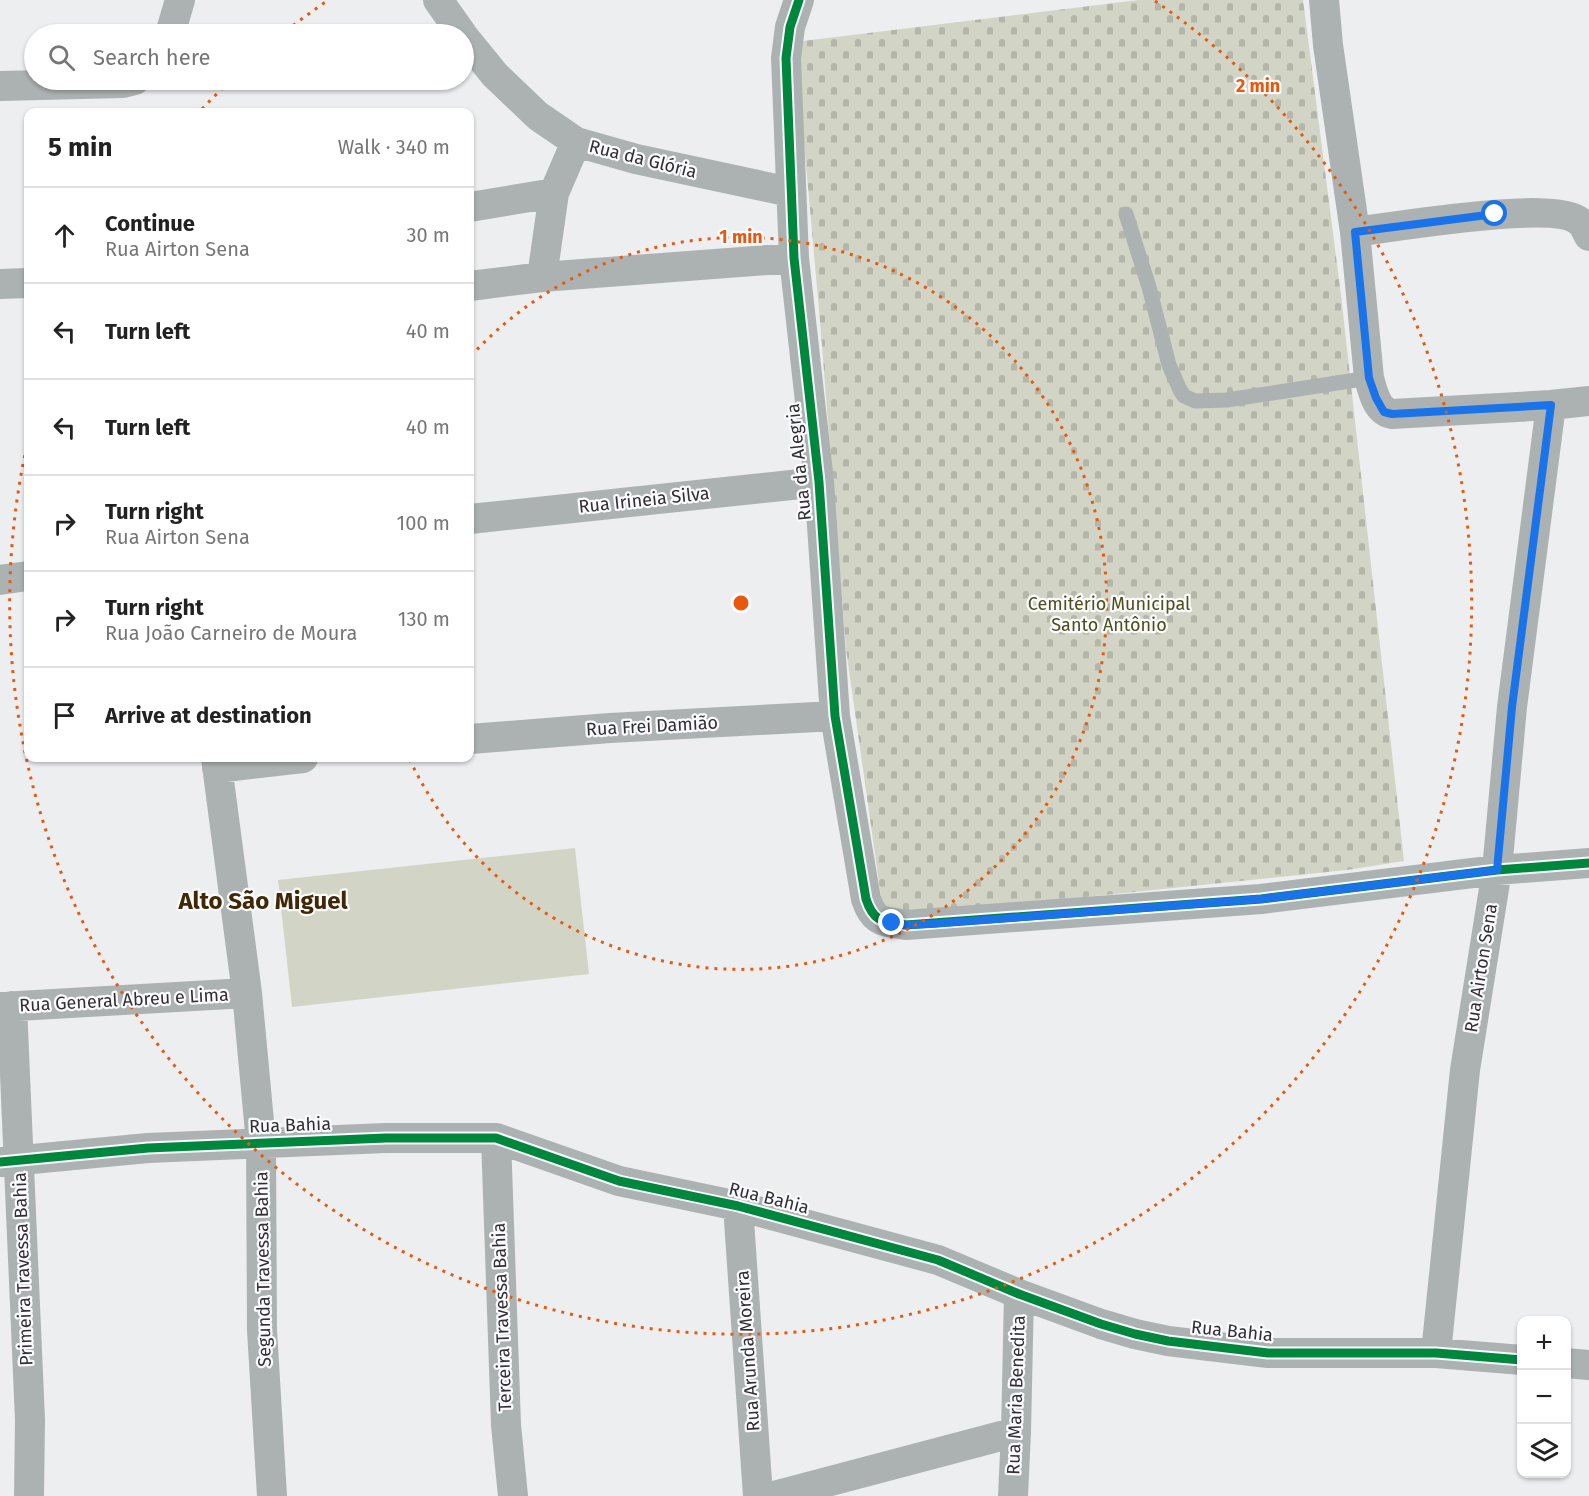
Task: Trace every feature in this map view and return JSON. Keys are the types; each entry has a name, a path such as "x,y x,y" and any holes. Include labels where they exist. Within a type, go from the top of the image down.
{"street":[{"path":"173,24 180,0"},
{"name":"Rua da Glória","path":"438,0 455,24"},
{"name":"Rua da Alegria","path":"799,0 790,27 786,58 794,258 819,482 835,717 867,899 869,908 876,917 906,925 1237,901 1497,870"},
{"path":"1324,0 1328,45 1355,232 1369,378 1380,408 1392,414 1589,401"},
{"name":"Rua da Glória","path":"474,49 495,75 537,116 576,142 636,159 790,192"},
{"path":"0,86 24,85"},
{"path":"542,278 554,193 576,142"},
{"path":"474,206 554,193"},
{"path":"1355,232 1495,214 1534,213 1562,214 1578,220 1589,236"},
{"path":"474,286 794,258"},
{"path":"0,284 24,283"},
{"name":"Rua Airton Sena","path":"1436,1353 1465,1070 1497,870 1512,707 1551,405"},
{"name":"Rua Irineia Silva","path":"474,519 819,482"},
{"path":"0,580 24,577"},
{"name":"Rua Frei Damião","path":"474,739 610,728 835,717"},
{"path":"217,763 234,762"},
{"name":"Segunda Travessa Bahia","path":"217,763 247,993 261,1143 262,1330 272,1496"},
{"path":"1497,870 1589,863"},
{"name":"Rua General Abreu e Lima","path":"6,1006 247,993"},
{"name":"Primeira Travessa Bahia","path":"6,1006 9,1161 30,1420 29,1496"},
{"name":"Rua Bahia","path":"9,1161 148,1148 386,1138 496,1138 619,1181 738,1206 938,1260 1019,1294 1135,1334 1168,1341 1268,1353 1436,1353 1517,1360"},
{"name":"Terceira Travessa Bahia","path":"496,1138 506,1425 513,1496"},
{"name":"Rua Arunda Moreira","path":"738,1206 758,1496"},
{"name":"Rua Maria Benedita","path":"1013,1496 1019,1294"},
{"path":"1571,1363 1589,1365"},
{"path":"774,1496 1016,1432"}],"lane":[{"path":"1126,214 1149,287 1169,365 1184,396 1195,401 1227,400 1369,378"}],"green space":[{"name":"Cemitério Municipal Santo Antônio","path":"1139,0 1303,0 1341,295 1404,861 1347,870 884,918 846,649 795,42"},
{"path":"575,848 589,974 292,1007 278,880"}],"cycle path":[{"path":"799,0 790,27 786,58 794,258 819,482 835,716 866,899 872,913 880,920 906,925 1261,899 1497,870 1589,863"},
{"path":"0,1162 148,1148 386,1138 496,1138 619,1181 738,1206 938,1260 1019,1294 1135,1334 1168,1341 1268,1353 1436,1353 1517,1360"}],"district":[{"name":"Alto São Miguel","path":"263,901"}],"route":[{"path":"892,923 931,924 1261,899 1497,870 1512,707 1551,405 1392,414 1384,412 1380,408 1369,378 1355,232 1495,214"}]}
